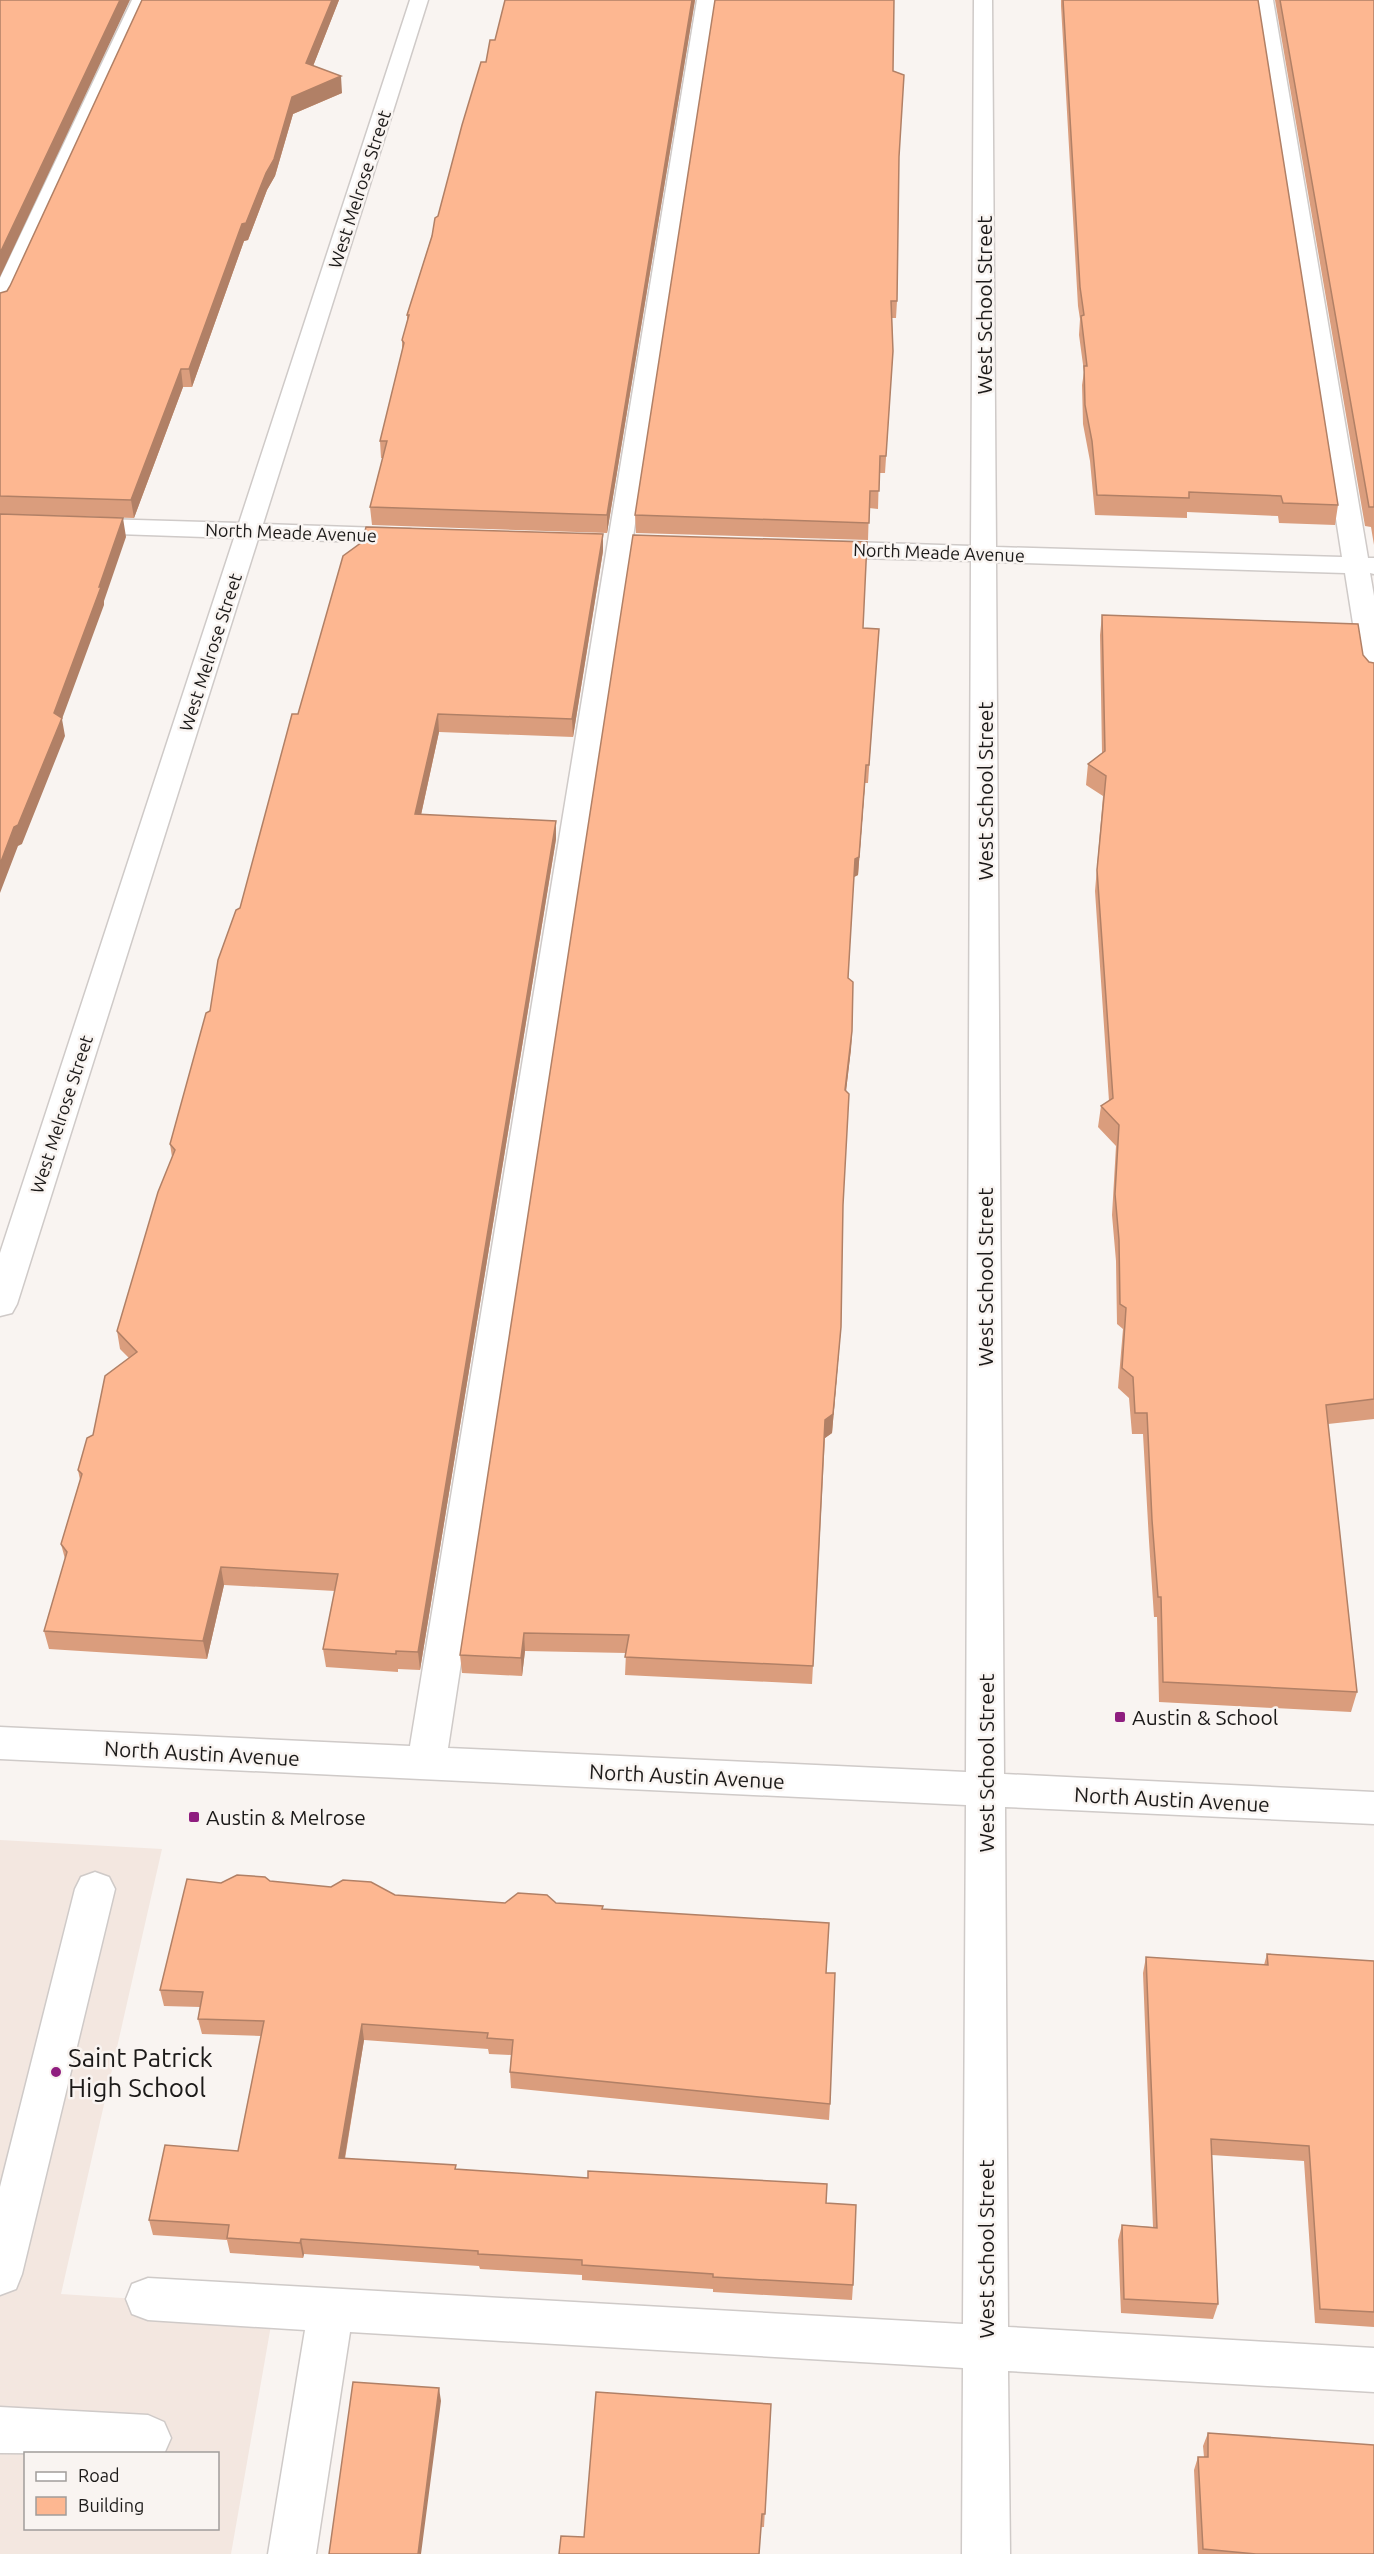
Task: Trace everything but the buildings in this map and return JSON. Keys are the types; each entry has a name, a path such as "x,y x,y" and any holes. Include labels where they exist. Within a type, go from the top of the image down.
{"street":[{"path":"0,302 141,0"},
{"name":"West Melrose Street","path":"0,1304 419,0"},
{"path":"426,1764 706,0"},
{"name":"West School Street","path":"984,0 986,2554"},
{"path":"1264,0 1365,566 1374,674"},
{"name":"North Meade Avenue","path":"0,524 428,537"},
{"name":"North Meade Avenue","path":"796,548 1365,566"},
{"name":"North Austin Avenue","path":"0,1743 1374,1808"},
{"path":"0,2274 95,1889"},
{"path":"148,2299 1374,2370"},
{"path":"292,2554 331,2309"},
{"path":"0,2430 147,2438"}],"shaded area":[{"name":"Saint Patrick High School","path":"0,1840 162,1849 61,2294 274,2308 231,2554 0,2554"}],"place":[{"name":"Austin & School","path":"1120,1717"},
{"name":"Austin & Melrose","path":"194,1817"},
{"name":"Saint Patrick High School","path":"56,2072"}]}
